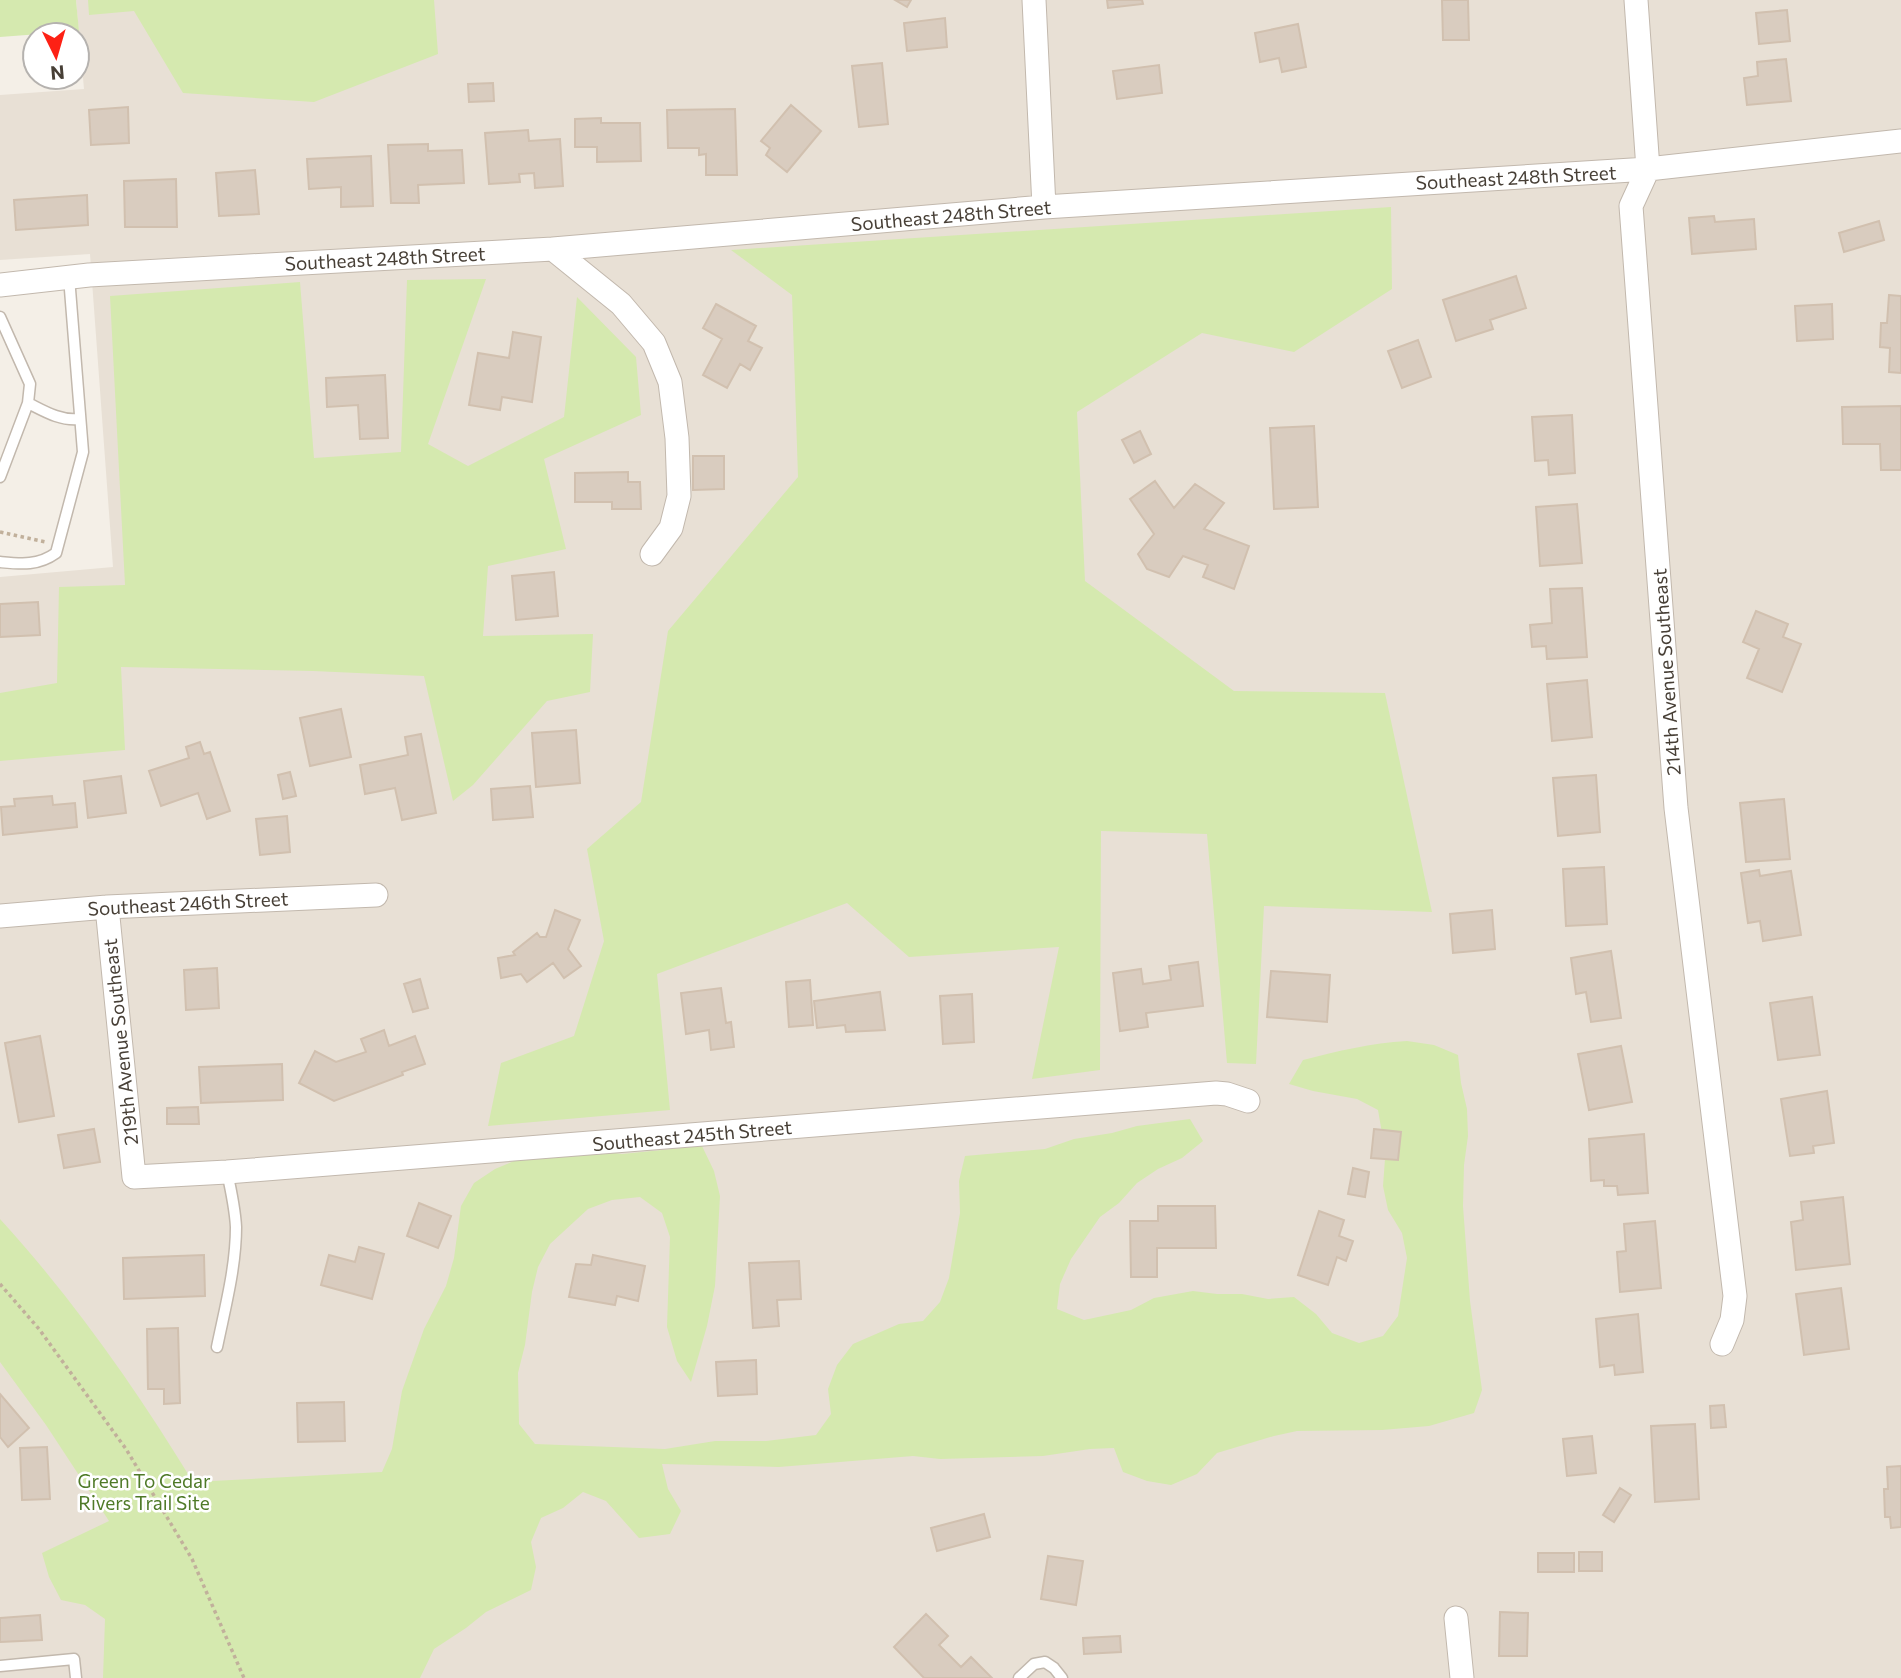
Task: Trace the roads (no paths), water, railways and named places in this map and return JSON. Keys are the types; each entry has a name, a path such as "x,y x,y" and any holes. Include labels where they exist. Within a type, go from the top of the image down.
{"street":[{"path":"1034,0 1044,207"},
{"name":"214th Avenue Southeast","path":"1636,0 1648,169 1631,206 1676,808 1735,1296 1732,1320 1723,1344"},
{"name":"Southeast 248th Street","path":"0,285 69,277 552,249 1044,207 1648,169 1901,141"},
{"path":"552,249 621,304 654,343 670,382 677,438 679,496 671,528 652,554"},
{"name":"Southeast 246th Street","path":"0,916 107,906 376,895"},
{"name":"219th Avenue Southeast","path":"107,906 134,1177"},
{"name":"Southeast 245th Street","path":"134,1177 1216,1093 1248,1101"},
{"path":"1456,1618 1462,1678"}],"lane":[{"path":"0,562 27,564 45,560 56,553 83,452 69,277"},
{"path":"0,317 30,384 28,403 0,477"},
{"path":"28,403 69,420 79,419"},
{"path":"217,1347 230,1280 236,1227 227,1171"},
{"path":"0,1666 74,1659 76,1678"},
{"path":"1019,1678 1034,1664 1045,1662 1062,1678"}],"park label":[{"name":"Green To Cedar Rivers Trail Site","path":"144,1491"}]}
